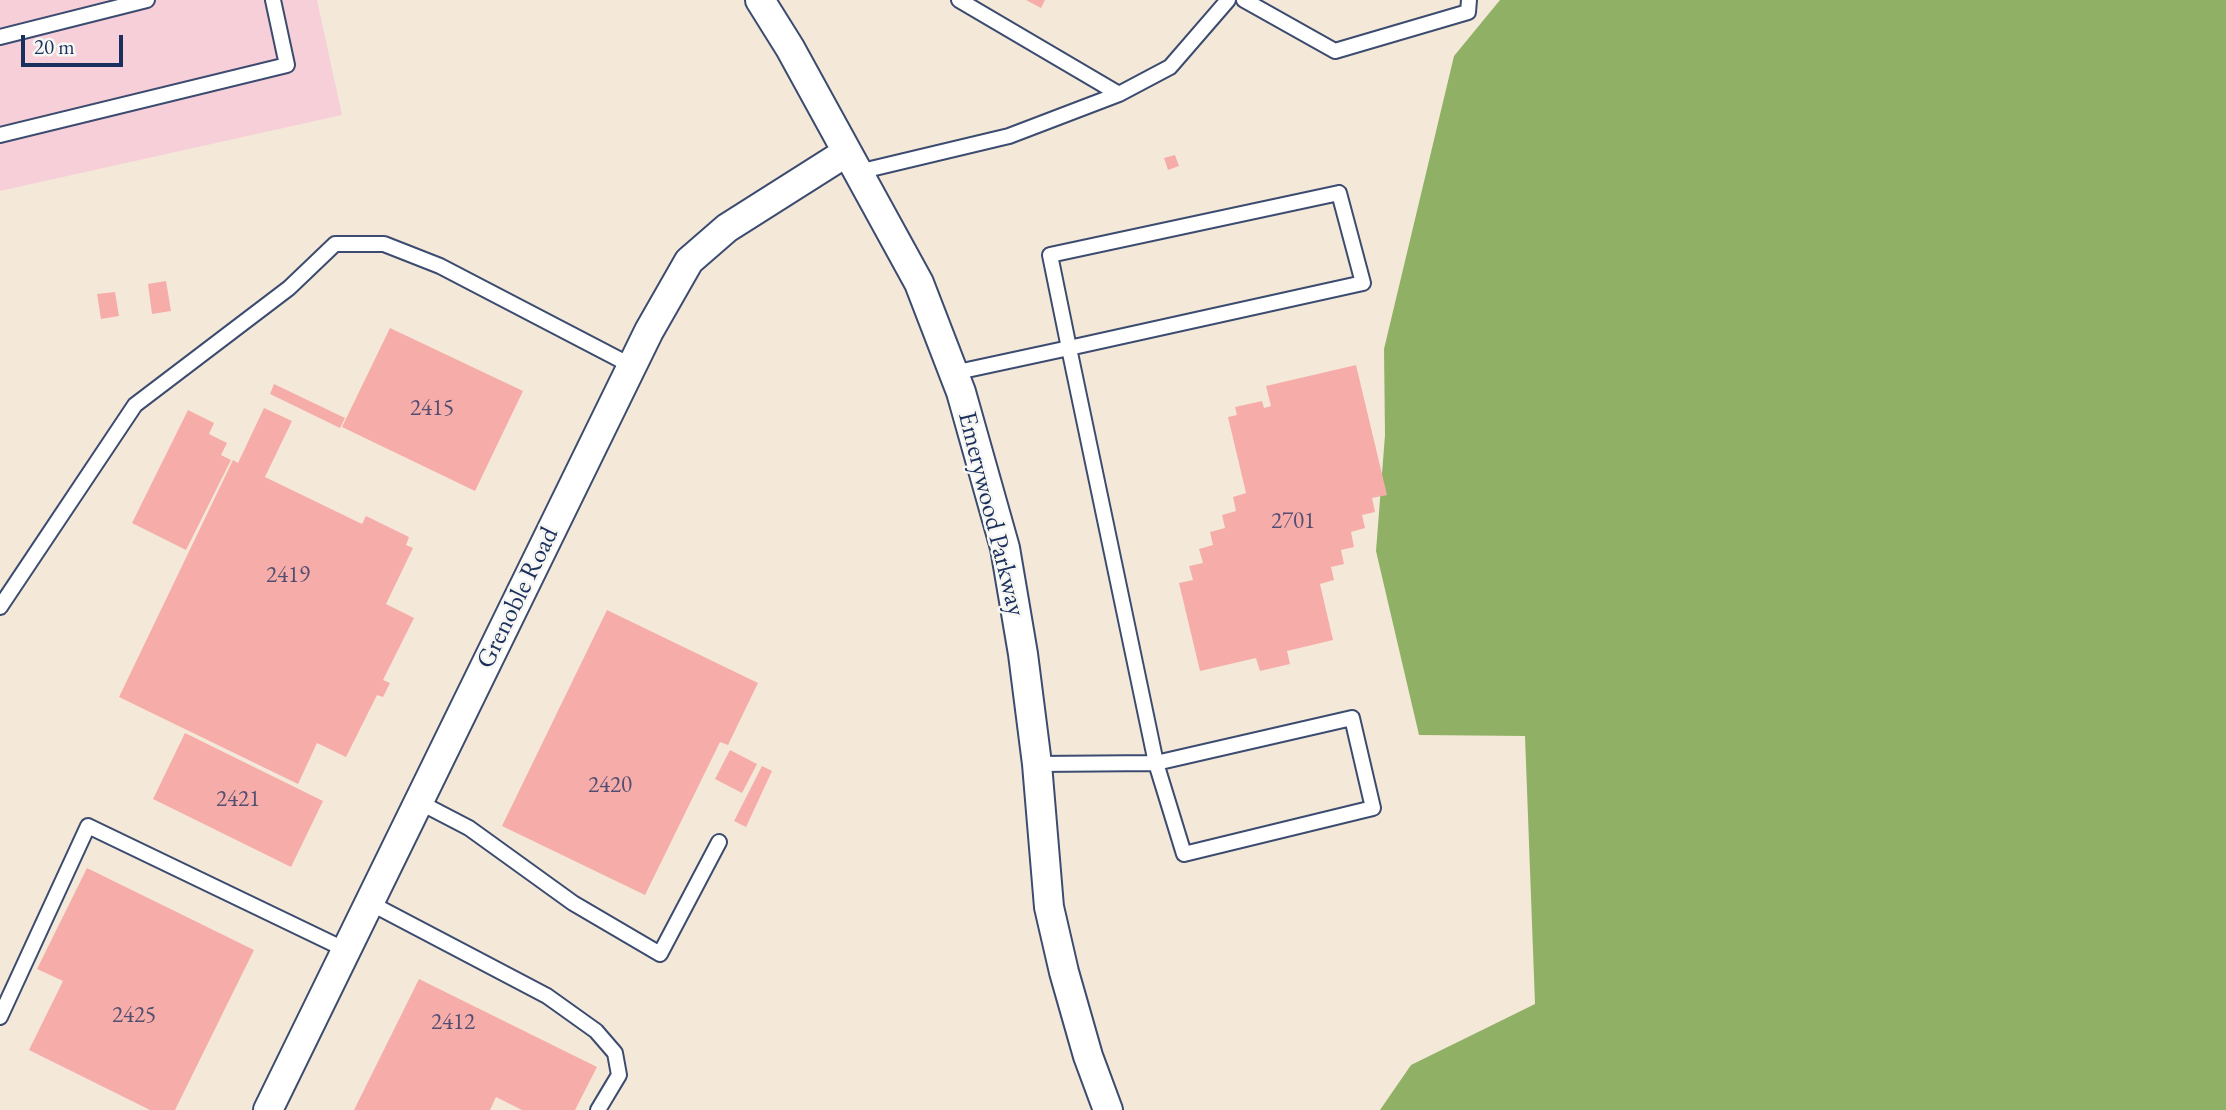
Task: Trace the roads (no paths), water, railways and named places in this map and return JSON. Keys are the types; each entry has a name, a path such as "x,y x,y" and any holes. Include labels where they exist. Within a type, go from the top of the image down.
{"street":[{"name":"Emerywood Parkway","path":"760,0 790,48 919,283 977,445 1005,548 1023,654 1037,764 1049,906 1088,1056 1108,1110"},
{"name":"Grenoble Road","path":"268,1110 649,331 689,261 727,228 853,162"}],"lane":[{"path":"0,37 147,0"},
{"path":"0,135 287,65 273,0"},
{"path":"959,0 1119,94"},
{"path":"853,162 1009,136 1119,94 1170,67 1228,0"},
{"path":"1244,0 1335,51 1468,12 1469,0"},
{"path":"953,373 1069,348 1363,284 1339,192 1050,255 1069,348 1156,763 1184,854 1373,808 1352,718 1156,763 1037,764"},
{"path":"0,607 135,405 289,289 335,244 384,244 440,266 632,366"},
{"path":"419,802 468,828 573,903 660,954 719,842"},
{"path":"0,1017 88,826 346,950"},
{"path":"370,903 547,996 596,1031 615,1053 619,1074 598,1110"}]}
